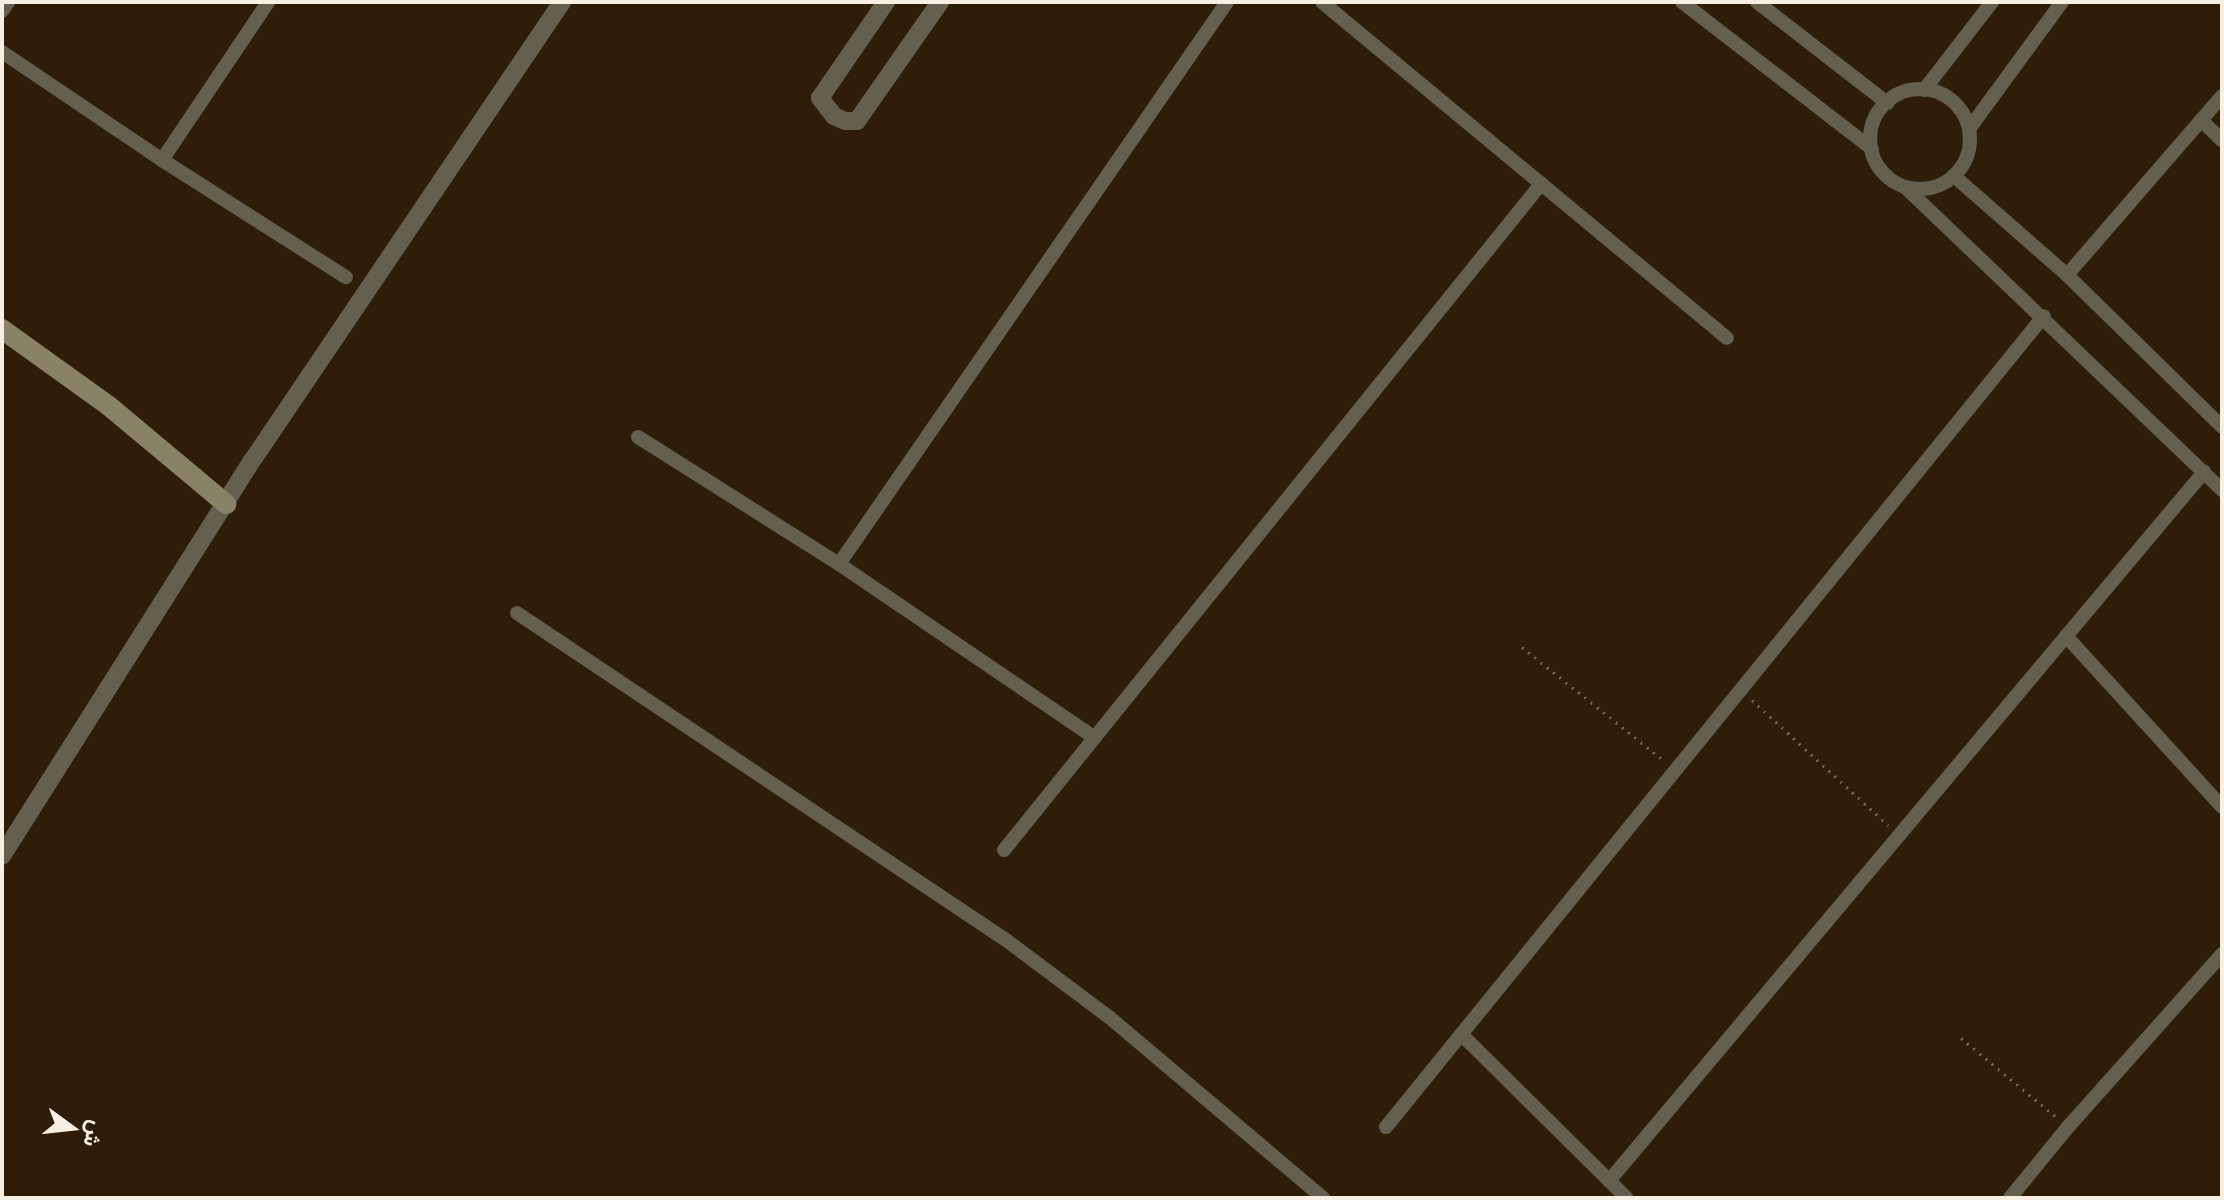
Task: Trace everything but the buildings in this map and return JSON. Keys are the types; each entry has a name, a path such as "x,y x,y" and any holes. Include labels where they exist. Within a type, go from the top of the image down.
{"main road":[{"path":"2,329 109,406 226,504"}],"street":[{"path":"2,11 8,2"},
{"path":"162,160 268,2"},
{"path":"2,856 226,504 562,2"},
{"path":"886,2 820,98 834,116 845,121 857,121 940,2"},
{"path":"839,564 1227,2"},
{"path":"1322,2 1727,338"},
{"path":"1682,2 1872,149"},
{"path":"1757,2 1887,103"},
{"path":"1924,90 1992,2"},
{"path":"1969,129 2062,2"},
{"path":"2,52 162,160 346,277"},
{"path":"1905,187 1931,188 1954,176 1968,155 1969,129 1958,106 1937,92 1904,92 1887,103 1872,129 1872,149 1880,169 1905,187 2044,316 2222,490"},
{"path":"2067,275 2222,96"},
{"path":"2201,120 2222,140"},
{"path":"1954,176 2067,275 2222,427"},
{"path":"1004,850 1541,184"},
{"path":"1386,1127 2044,316"},
{"path":"638,437 839,564 1094,737"},
{"path":"1609,1181 2204,472"},
{"path":"517,613 1027,955 1186,1080 1323,1198"},
{"path":"2066,636 2222,807"},
{"path":"2010,1198 2068,1127 2222,954"},
{"path":"1461,1034 1627,1198"}],"path":[{"path":"1522,647 1675,770"},
{"path":"1740,690 1899,835"},
{"path":"1961,1038 2068,1127"}]}
